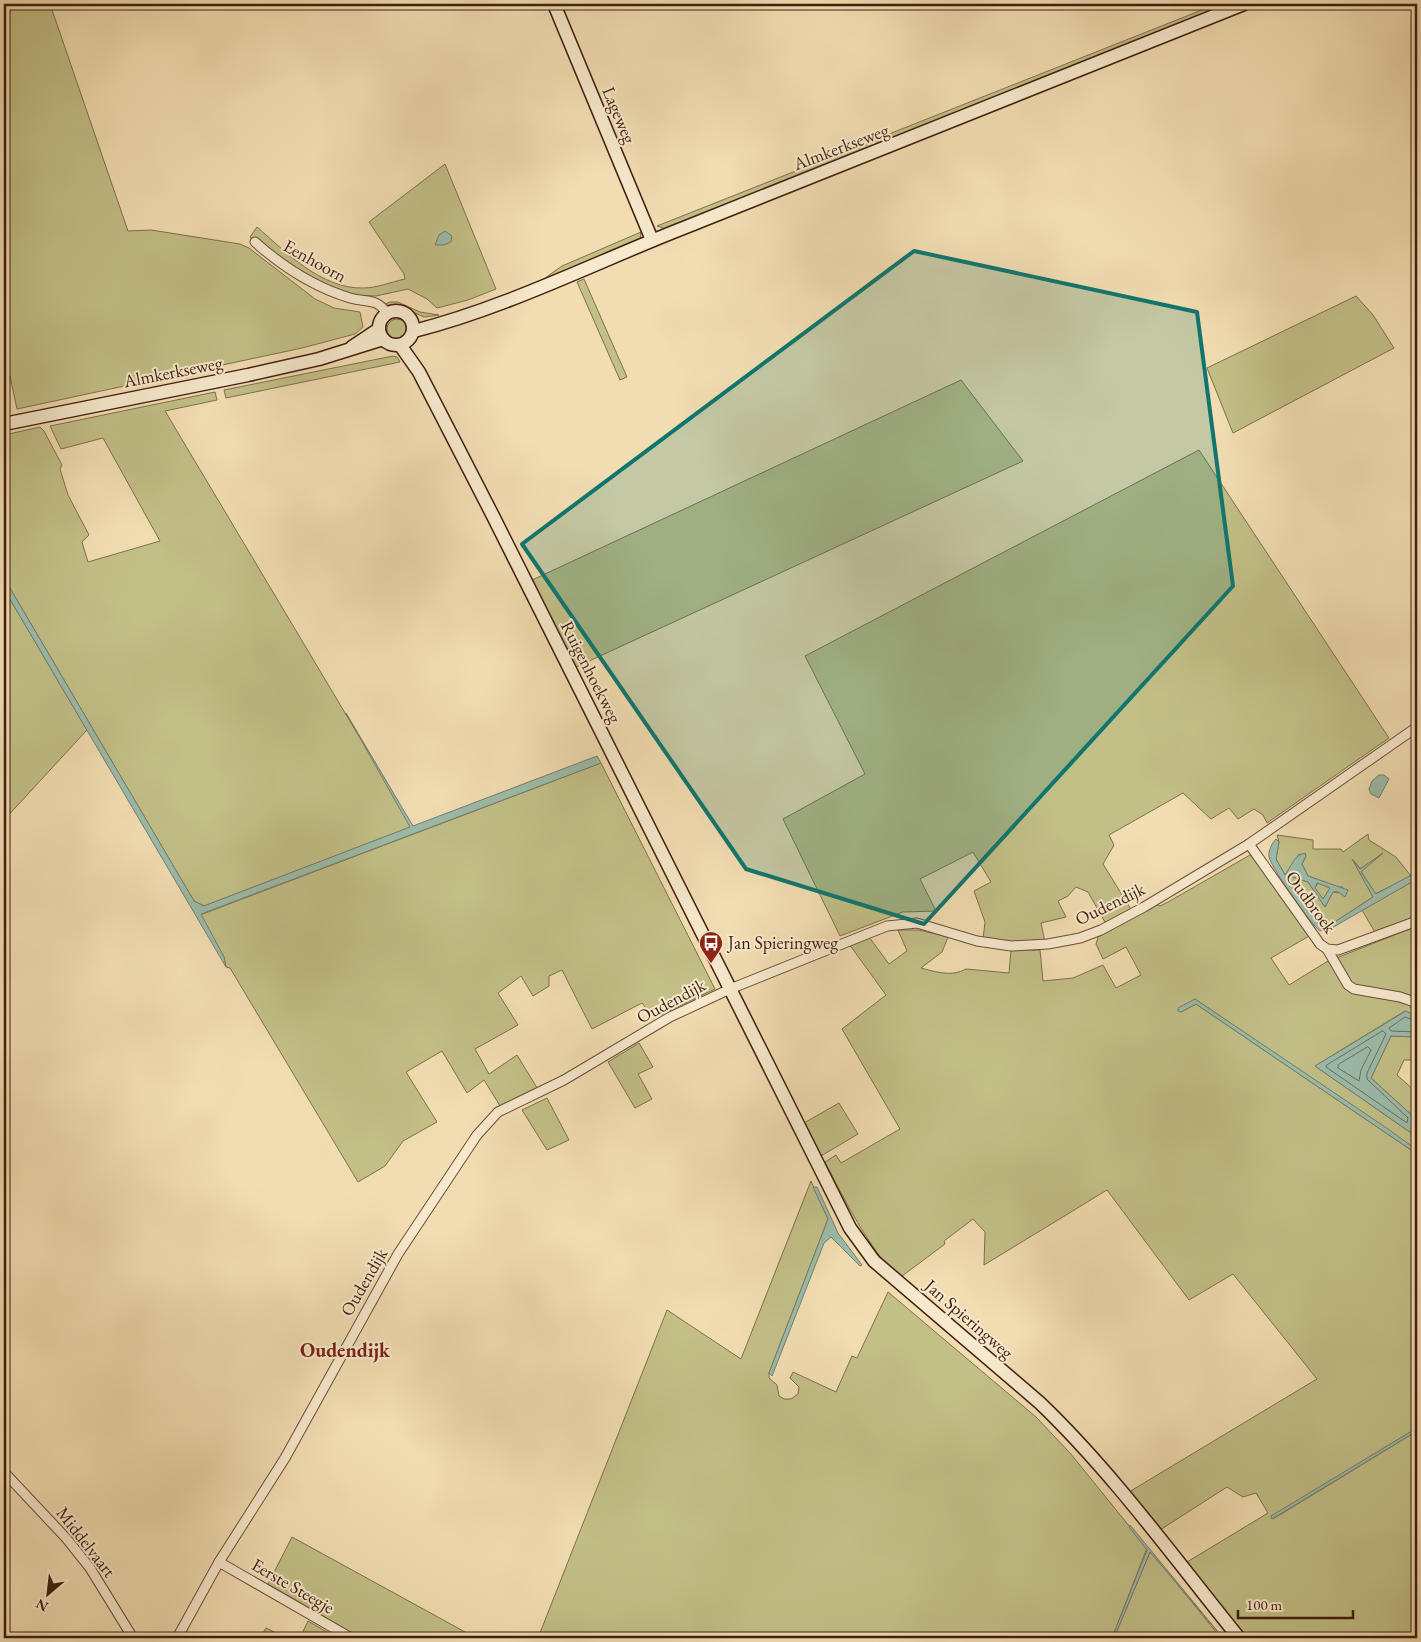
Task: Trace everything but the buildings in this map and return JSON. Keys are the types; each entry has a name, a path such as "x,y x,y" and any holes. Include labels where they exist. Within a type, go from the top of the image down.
{"street":[{"name":"Lageweg","path":"554,4 652,240"},
{"name":"Almkerkseweg","path":"409,335 507,301 652,240 978,112 1244,4"},
{"name":"Eenhoorn","path":"255,242 276,260 321,288 354,299 381,304 387,313"},
{"path":"404,312 409,335 394,345 381,334 381,320 387,313 404,312"},
{"name":"Almkerkseweg","path":"4,424 319,359 347,350 381,334"},
{"name":"Ruigenhoekweg","path":"409,335 419,372 730,989"},
{"name":"Oudendijk","path":"177,1638 219,1562 285,1458 398,1254 484,1126 498,1112 556,1084 670,1018 730,989 867,933 902,923 917,923 977,941 1011,946 1048,944 1080,938 1144,907 1250,844 1417,727"},
{"name":"Oudbroek","path":"1250,844 1320,944 1327,949 1338,950 1417,921"},
{"path":"1327,949 1348,985 1354,989 1400,997 1417,1004"},
{"name":"Jan Spieringweg","path":"730,989 850,1228 874,1261 1063,1425 1129,1502 1239,1638"},
{"name":"Middelvaart","path":"4,1472 66,1538 90,1568 133,1638"},
{"name":"Eerste Steegje","path":"219,1562 351,1638"}],"highlighted area":[{"path":"914,251 1197,312 1233,586 924,924 746,869 522,544"}],"shaded area":[{"path":"4,4 50,4 128,231 151,230 240,244 249,248 315,299 334,308 360,312 363,327 355,334 302,348 17,409 4,348"},
{"path":"1217,4 1230,4 666,229 657,226"},
{"path":"445,164 496,289 468,300 437,308 427,299 408,289 376,296 349,295 312,280 250,237 257,227 305,267 319,276 348,287 368,288 405,279 404,274 369,222"},
{"path":"641,232 640,239 538,283 562,266"},
{"path":"584,279 627,377 620,380 577,282"},
{"path":"1356,296 1373,315 1394,348 1233,433 1207,368"},
{"path":"398,302 420,312 439,315 424,317 404,308 388,308 385,304"},
{"path":"393,319 401,319 407,325 407,333 401,339 393,339 387,333 387,325"},
{"path":"393,356 397,357 400,362 226,398 224,390"},
{"path":"961,380 1023,461 574,668 530,581"},
{"path":"215,392 217,400 165,411 385,780 411,827 204,906 194,901 4,578 4,435 40,427 44,431 62,465 60,469 68,495 89,535 82,542 88,562 160,541 103,438 61,449 50,426"},
{"path":"1199,450 1389,738 1267,823 1263,815 1254,809 1238,819 1229,808 1211,819 1183,793 1109,835 1114,845 1103,864 1132,911 1106,924 1088,892 1076,887 1068,896 1058,901 1066,917 1041,923 1045,942 1014,943 983,939 985,922 974,891 991,882 973,852 920,879 936,911 903,912 840,936 783,819 865,774 805,656"},
{"path":"4,589 87,730 4,820"},
{"path":"601,763 715,989 654,1018 642,1003 592,1029 562,970 549,976 549,986 533,996 521,976 498,993 518,1025 475,1049 489,1074 517,1055 539,1091 502,1109 484,1080 467,1093 442,1051 406,1072 437,1122 403,1141 385,1166 358,1182 230,968 226,967 224,957 200,915"},
{"path":"1368,834 1369,840 1396,857 1411,876 1375,894 1361,871 1383,853 1361,869 1353,860 1373,897 1330,925 1322,925 1317,922 1287,878 1290,876 1308,882 1325,907 1333,892 1339,893 1343,887 1308,876 1302,864 1306,856 1299,854 1285,875 1276,859 1279,842 1277,835 1313,840 1313,849 1341,849 1343,852"},
{"path":"1250,855 1257,861 1311,935 1271,958 1289,985 1328,961 1346,986 1417,1007 1417,1017 1405,1011 1315,1066 1417,1137 1417,1150 1195,999 1179,1010 1181,1012 1196,1004 1417,1154 1417,1428 1271,1517 1273,1519 1417,1431 1417,1638 1248,1638 1187,1562 1268,1513 1256,1493 1243,1497 1227,1487 1160,1530 1129,1492 1317,1379 1233,1274 1189,1300 1107,1190 984,1265 985,1232 973,1219 944,1241 945,1244 898,1279 876,1252 849,1208 825,1162 836,1155 841,1163 900,1129 842,1029 886,995 849,944 869,937 889,964 907,951 898,930 919,930 948,937 942,952 921,968 944,973 955,973 966,969 1009,973 1011,950 1040,950 1043,981 1073,978 1103,965 1116,988 1141,975 1126,947 1103,959 1096,944 1099,934 1156,904 1160,906 1168,902"},
{"path":"1417,879 1417,919 1376,934 1362,910"},
{"path":"1318,883 1330,888 1323,899 1315,888"},
{"path":"1417,926 1417,1001 1354,985 1334,959"},
{"path":"1391,1036 1417,1037 1417,1060 1404,1060 1397,1075 1417,1093 1417,1120 1371,1078"},
{"path":"639,1043 653,1067 638,1074 652,1099 635,1108 608,1062"},
{"path":"547,1098 569,1140 547,1150 522,1110"},
{"path":"839,1103 858,1134 821,1156 804,1123"},
{"path":"811,1181 828,1219 769,1373 769,1378 777,1385 779,1396 784,1399 791,1399 798,1394 799,1387 790,1378 793,1372 836,1392 852,1356 857,1358 888,1292 1036,1417 1070,1453 1147,1548 1112,1638 538,1638 667,1310 741,1359"},
{"path":"292,1537 476,1638 361,1638 268,1584"},
{"path":"1150,1552 1152,1553 1221,1638 1114,1638"},
{"path":"308,1621 337,1638 300,1638"},
{"path":"266,1628 287,1638 260,1638"}],"water":[{"path":"445,231 452,236 451,242 444,245 435,245 439,235"},
{"path":"4,578 194,901 204,906 410,827 346,713 413,826 597,756 601,763 201,914 224,957 226,967 4,589"},
{"path":"1379,775 1384,775 1389,779 1379,798 1371,794 1369,789 1372,781"},
{"path":"1276,839 1279,842 1276,859 1285,875 1295,859 1305,853 1306,856 1302,864 1308,876 1348,890 1345,897 1337,891 1333,892 1325,907 1308,882 1290,876 1287,878 1317,922 1322,925 1330,925 1373,897 1352,859 1360,869 1383,853 1361,872 1376,894 1417,872 1417,879 1330,929 1320,931 1301,908 1271,863 1269,852","holes":["1317,883 1330,888 1323,899 1315,888"]},
{"path":"1195,999 1388,1129 1417,1150 1417,1154 1196,1004 1181,1012 1178,1011 1178,1008"},
{"path":"1406,1011 1417,1017 1417,1037 1391,1036 1371,1078 1417,1120 1417,1137 1315,1066"},
{"path":"813,1187 817,1187 838,1233 862,1265 860,1266 831,1237 824,1243 772,1376 769,1373 828,1219"},
{"path":"1417,1428 1417,1431 1272,1519 1271,1516"},
{"path":"1130,1525 1223,1638 1150,1552 1114,1638 1112,1638 1147,1550 1129,1527"}],"place":[{"name":"Jan Spieringweg","path":"711,964"}],"district":[{"name":"Oudendijk","path":"345,1350"}]}
